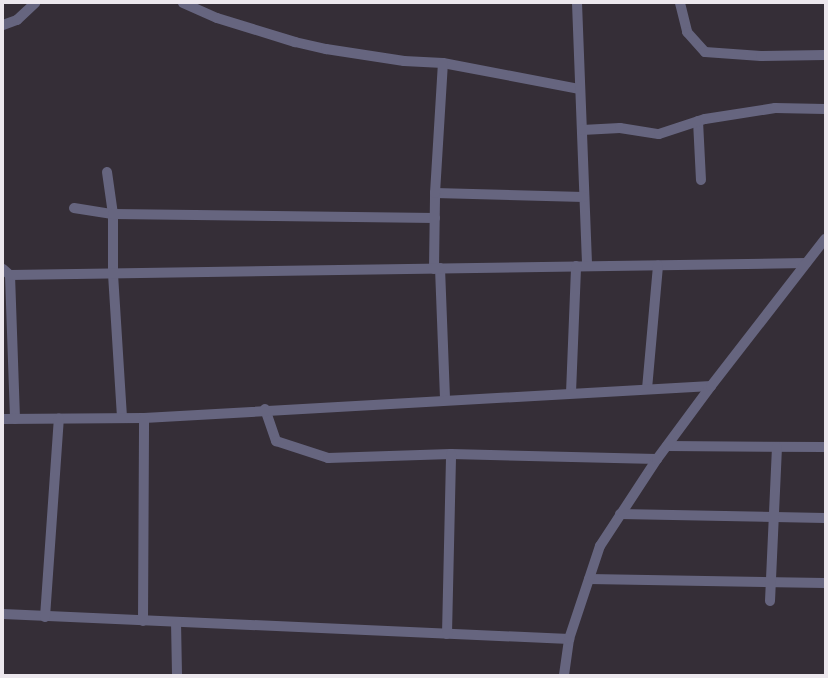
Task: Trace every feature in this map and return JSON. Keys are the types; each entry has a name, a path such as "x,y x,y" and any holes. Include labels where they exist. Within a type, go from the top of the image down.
{"street":[{"path":"3,25 17,20 35,3"},
{"path":"183,3 218,18 295,42 404,61 443,63 580,90"},
{"path":"571,393 582,266 584,197 577,3"},
{"path":"680,3 687,32 705,52 761,56 825,55"},
{"path":"443,63 435,193 435,218 445,400"},
{"path":"582,130 620,128 660,134 698,121 775,108 825,109"},
{"path":"698,121 701,180"},
{"path":"107,172 113,214 113,274 122,418"},
{"path":"435,193 584,197"},
{"path":"74,208 113,214 435,218"},
{"path":"564,675 569,639 600,546 657,459 711,386 825,239"},
{"path":"15,418 6,272 113,274 806,263"},
{"path":"647,389 658,265"},
{"path":"3,419 144,418 265,409 711,386"},
{"path":"265,409 276,441 328,458 451,454 657,459"},
{"path":"46,617 59,418"},
{"path":"143,621 144,418"},
{"path":"667,446 825,447"},
{"path":"770,601 777,447"},
{"path":"447,634 451,454"},
{"path":"620,514 825,518"},
{"path":"589,579 825,583"},
{"path":"3,614 569,639"},
{"path":"176,622 177,675"}]}
